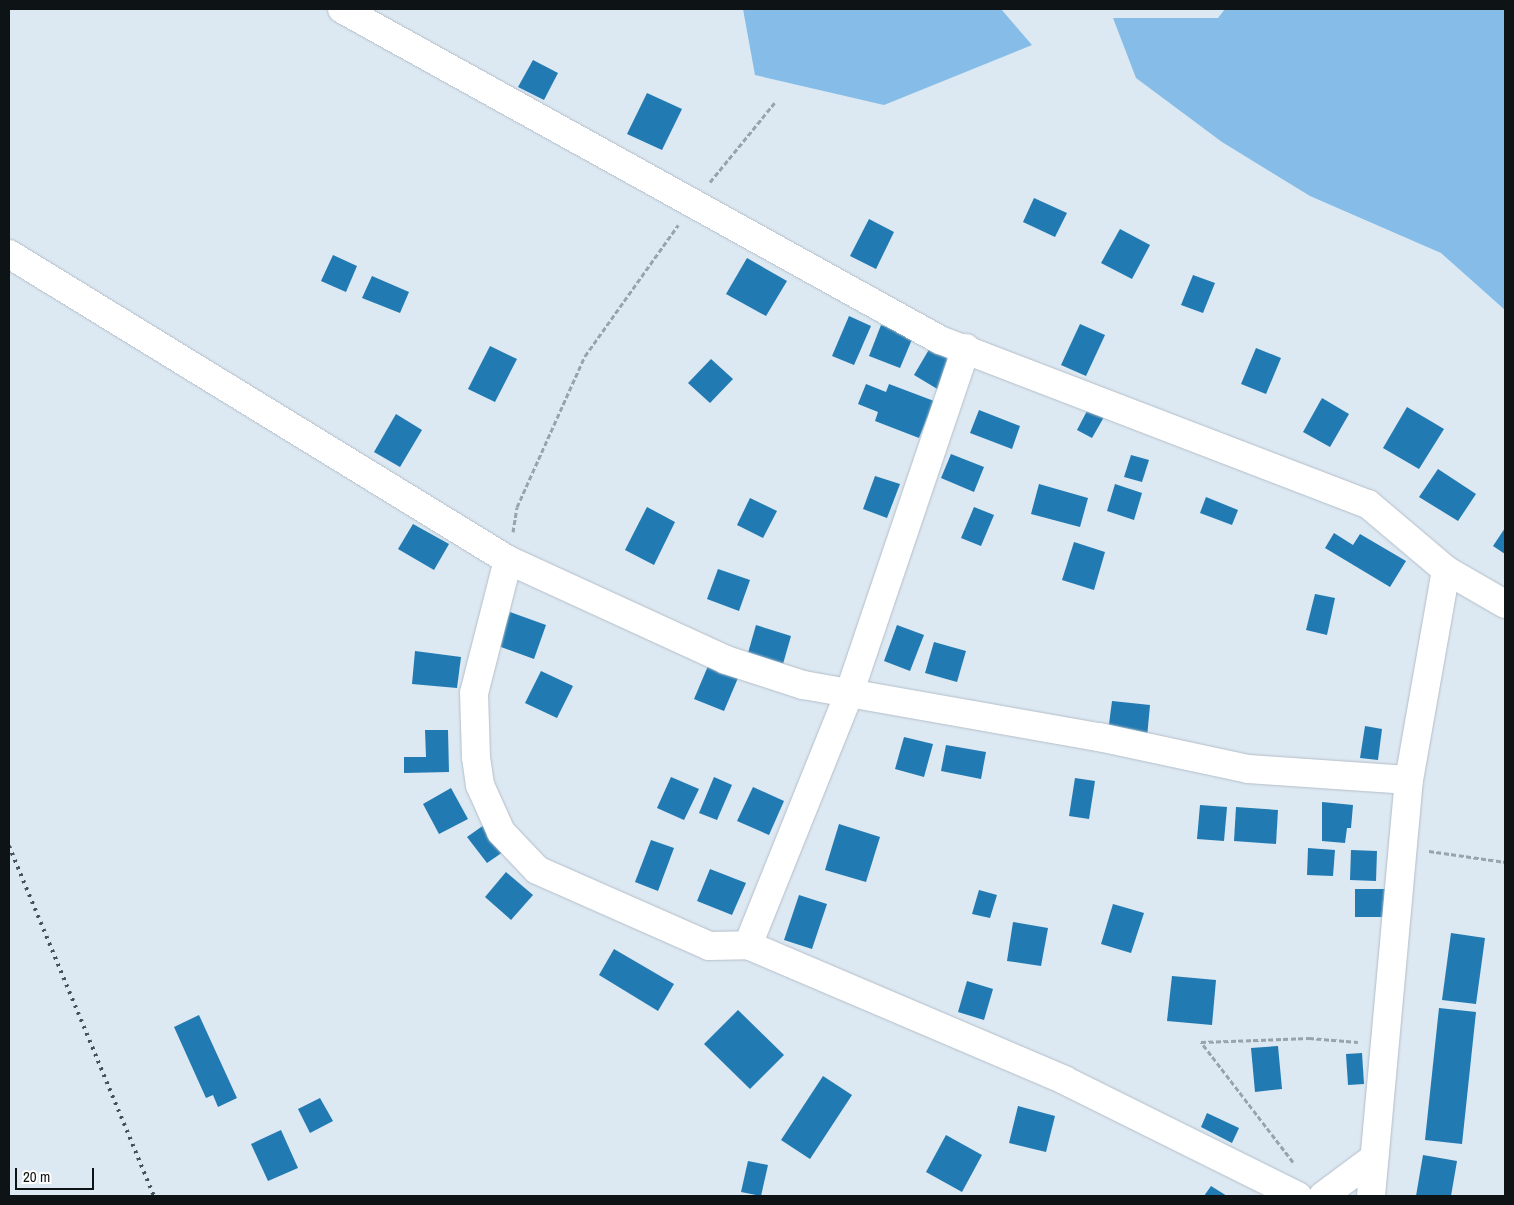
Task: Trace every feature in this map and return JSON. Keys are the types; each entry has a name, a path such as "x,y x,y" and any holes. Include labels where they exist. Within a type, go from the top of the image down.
{"street":[{"path":"342,9 940,340 966,348 1368,504 1446,570 1505,604"},
{"path":"9,254 508,560 726,660 802,685 850,691 1099,736 1248,769 1409,780"},
{"path":"748,945 850,691 966,348"},
{"path":"508,560 474,693 480,785 501,832 537,870 709,946 748,945 1064,1080 1298,1196"},
{"path":"1371,1196 1409,780 1446,570"},
{"path":"1323,1196 1374,1158"}],"path":[{"path":"508,560 517,507 585,356 694,203 776,100"},
{"path":"1403,848 1505,862"},
{"path":"1296,1165 1201,1042 1309,1038 1385,1044"}],"shaded area":[{"path":"743,9 1001,9 1032,45 884,105 755,75"},
{"path":"1225,9 1505,9 1505,310 1441,253 1310,196 1222,142 1136,78 1113,18 1218,18"}],"building":[{"path":"533,60 558,73 544,100 518,87"},
{"path":"647,93 682,109 662,150 627,134"},
{"path":"1034,198 1067,213 1055,237 1023,222"},
{"path":"869,219 894,232 876,269 850,256"},
{"path":"1120,229 1150,245 1132,279 1101,263"},
{"path":"333,255 357,266 346,292 321,281"},
{"path":"747,258 787,281 766,316 726,294"},
{"path":"1193,275 1215,283 1203,313 1181,305"},
{"path":"372,276 409,292 400,313 362,298"},
{"path":"849,316 871,326 854,365 832,356"},
{"path":"1080,324 1105,335 1086,376 1061,365"},
{"path":"881,325 913,337 900,368 869,356"},
{"path":"490,346 517,359 495,402 468,389"},
{"path":"931,346 956,360 939,390 914,375"},
{"path":"1256,348 1281,358 1266,394 1241,384"},
{"path":"711,359 733,379 710,403 688,383"},
{"path":"866,384 886,392 889,384 934,401 919,438 875,421 878,412 858,404"},
{"path":"1322,398 1349,414 1330,447 1303,432"},
{"path":"1407,407 1444,429 1419,469 1383,448"},
{"path":"1088,409 1104,417 1092,438 1077,430"},
{"path":"979,410 1020,426 1012,449 970,433"},
{"path":"396,414 422,430 400,467 374,452"},
{"path":"951,454 984,467 974,492 941,478"},
{"path":"1131,455 1149,460 1142,482 1124,477"},
{"path":"1438,469 1476,494 1458,521 1419,497"},
{"path":"875,476 900,484 887,518 863,509"},
{"path":"1039,484 1088,498 1080,527 1031,514"},
{"path":"1115,484 1142,493 1134,520 1107,511"},
{"path":"1206,497 1238,510 1232,525 1200,513"},
{"path":"750,498 777,511 763,538 737,525"},
{"path":"647,507 675,522 654,565 625,550"},
{"path":"974,507 994,515 981,546 961,538"},
{"path":"413,524 449,544 434,570 398,549"},
{"path":"1505,528 1505,554 1493,546"},
{"path":"1334,533 1353,545 1360,534 1406,561 1390,587 1325,548"},
{"path":"1074,542 1105,552 1094,590 1062,580"},
{"path":"718,569 750,580 739,611 707,599"},
{"path":"1315,594 1335,598 1327,635 1306,630"},
{"path":"510,612 546,625 534,659 498,646"},
{"path":"756,625 791,636 783,664 748,653"},
{"path":"897,625 924,635 910,671 884,661"},
{"path":"934,642 966,651 957,682 925,673"},
{"path":"415,651 461,657 457,688 412,684"},
{"path":"708,666 738,678 724,711 694,699"},
{"path":"541,671 573,686 557,718 525,703"},
{"path":"1112,701 1150,705 1147,737 1108,732"},
{"path":"1365,726 1382,729 1378,760 1360,758"},
{"path":"425,730 448,730 449,772 404,773 404,757 426,757"},
{"path":"904,737 933,744 924,777 895,769"},
{"path":"946,745 986,752 981,779 941,771"},
{"path":"671,777 699,789 684,820 657,808"},
{"path":"714,777 732,785 717,820 699,813"},
{"path":"1075,778 1095,781 1089,819 1069,816"},
{"path":"753,787 784,801 769,835 737,821"},
{"path":"451,788 468,819 439,834 423,804"},
{"path":"1322,802 1353,805 1351,828 1347,828 1345,843 1322,841"},
{"path":"1200,805 1227,807 1224,841 1197,839"},
{"path":"1236,807 1278,810 1276,844 1234,841"},
{"path":"839,824 880,837 866,882 825,870"},
{"path":"484,825 503,852 487,863 467,837"},
{"path":"651,840 674,848 658,891 635,882"},
{"path":"1308,848 1335,850 1333,876 1307,875"},
{"path":"1351,850 1377,851 1376,881 1350,880"},
{"path":"710,869 746,883 732,915 697,901"},
{"path":"506,872 533,895 511,920 485,897"},
{"path":"1355,889 1387,889 1387,917 1355,917"},
{"path":"979,890 997,895 990,918 972,914"},
{"path":"799,895 827,904 812,949 784,940"},
{"path":"1113,904 1144,913 1131,953 1101,944"},
{"path":"1013,922 1048,928 1041,966 1007,961"},
{"path":"1451,933 1485,938 1476,1004 1442,1000"},
{"path":"614,949 674,984 658,1011 599,975"},
{"path":"1172,976 1216,980 1212,1025 1167,1021"},
{"path":"967,981 993,989 984,1020 958,1012"},
{"path":"1439,1008 1476,1012 1462,1144 1425,1140"},
{"path":"738,1010 784,1055 750,1089 704,1044"},
{"path":"199,1015 237,1098 218,1107 213,1095 206,1098 174,1027"},
{"path":"1278,1046 1282,1089 1255,1092 1251,1048"},
{"path":"1362,1053 1364,1084 1348,1085 1346,1054"},
{"path":"823,1076 852,1095 810,1159 781,1140"},
{"path":"320,1098 333,1121 310,1133 298,1109"},
{"path":"1018,1106 1055,1116 1046,1152 1009,1143"},
{"path":"1207,1113 1239,1128 1232,1143 1201,1127"},
{"path":"281,1130 298,1168 268,1181 251,1144"},
{"path":"946,1135 982,1155 962,1192 926,1172"},
{"path":"1423,1155 1457,1161 1451,1196 1416,1196"},
{"path":"748,1161 768,1165 761,1196 741,1192"},
{"path":"1211,1186 1227,1196 1204,1196"}],"railway":[{"path":"9,846 154,1196"}]}
